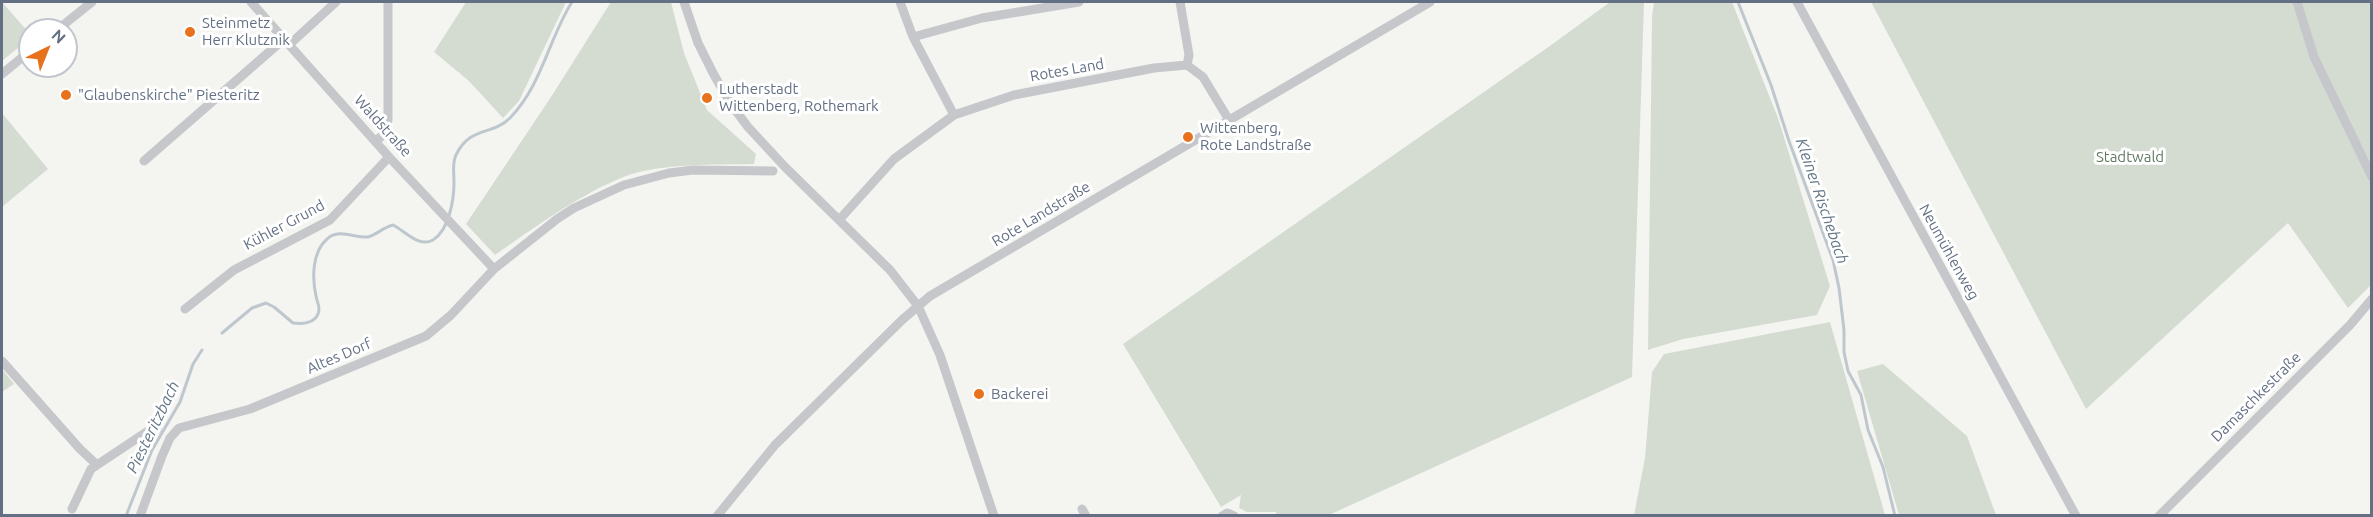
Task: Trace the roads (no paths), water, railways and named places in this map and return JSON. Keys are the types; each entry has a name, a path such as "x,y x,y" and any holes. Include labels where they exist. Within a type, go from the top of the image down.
{"street":[{"path":"71,18 89,2"},
{"name":"Waldstraße","path":"251,2 389,157 494,269"},
{"path":"144,161 336,2"},
{"path":"376,141 383,135 388,120 388,2"},
{"path":"684,2 704,56 730,103 771,154 890,270 918,306 940,355 994,516"},
{"path":"900,2 914,38 954,115"},
{"path":"914,38 982,18 1078,2"},
{"path":"1180,2 1189,55 1187,65 1203,77 1229,120"},
{"name":"Rote Landstraße","path":"717,516 775,445 930,296 1430,2"},
{"name":"Neumühlenweg","path":"1797,2 2076,516"},
{"path":"2297,2 2314,57 2372,177"},
{"path":"2,74 18,61"},
{"name":"Rotes Land","path":"839,220 890,163 925,134 954,115 1014,95 1154,68 1187,65"},
{"name":"Kühler Grund","path":"185,309 234,270 330,220 389,157"},
{"name":"Altes Dorf","path":"140,516 154,474 174,433 184,426 250,409 426,336 451,315 494,269 574,208 624,185 669,173 693,170 773,171"},
{"name":"Damaschkestraße","path":"2159,516 2350,325 2372,299"},
{"path":"2,361 96,464"},
{"path":"72,509 87,477 96,464 148,431 157,429"},
{"path":"1222,516 1227,513 1234,516"}],"waterway":[{"name":"Piesteritzbach","path":"222,333 252,308 266,303 293,323 314,320 319,310 314,281 316,258 322,244 336,234 368,237 393,225 417,240 423,242 433,240 447,222 452,206 456,155 474,135 503,124 521,105 538,76 572,2"},
{"name":"Kleiner Rischebach","path":"1738,2 1771,85 1833,260 1839,288 1844,352 1848,371 1861,395 1868,430 1883,467 1895,516"},
{"name":"Piesteritzbach","path":"126,516 152,450 180,402 193,364 202,350"}],"place":[{"name":"Steinmetz Herr Klutznik","path":"190,32"},
{"name":"\"Glaubenskirche\" Piesteritz","path":"66,95"},
{"name":"Lutherstadt Wittenberg, Rothemark","path":"707,98"},
{"name":"Wittenberg, Rote Landstraße","path":"1188,137"},
{"name":"Backerei","path":"979,394"}],"park label":[{"name":"Stadtwald","path":"2130,157"}]}
